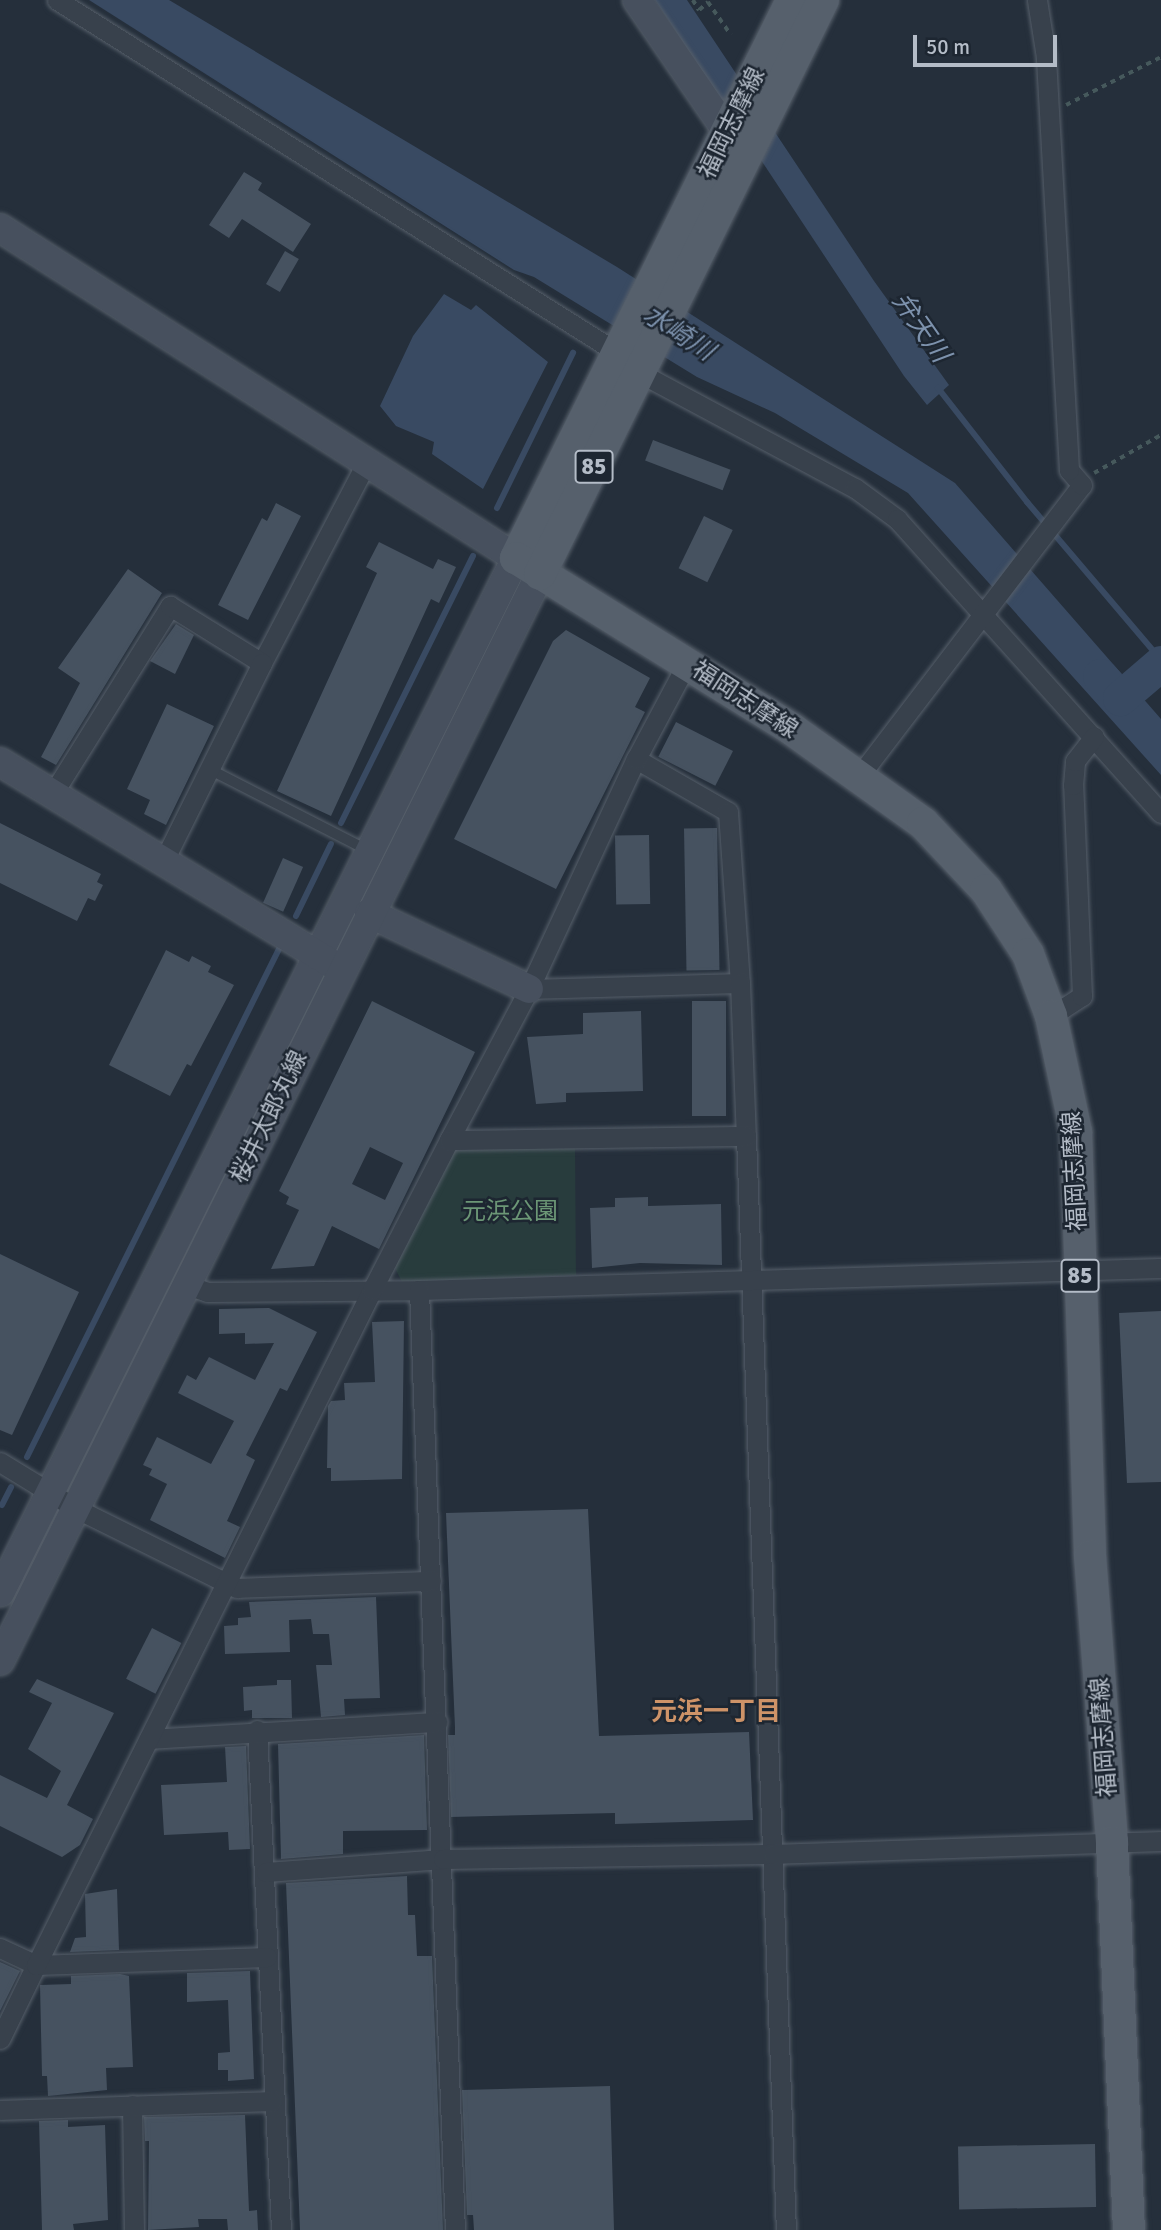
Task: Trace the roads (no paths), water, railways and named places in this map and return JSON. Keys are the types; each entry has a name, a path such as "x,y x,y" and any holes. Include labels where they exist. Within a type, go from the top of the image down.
{"main road":[{"path":"637,0 735,138"},
{"name":"福岡志摩線","path":"792,0 753,79 735,138 666,288 528,566 687,663 860,775 923,824 986,890 1028,954 1051,1016 1076,1132 1090,1556 1112,1842 1129,2230"},
{"name":"福岡志摩線","path":"735,138 773,104 823,0"},
{"path":"0,228 528,566"},
{"name":"桜井太郎丸線","path":"0,1593 64,1501 187,1286 330,963 372,852 528,566"},
{"name":"桜井太郎丸線","path":"0,1661 64,1501 330,963 369,913 528,566"},
{"path":"0,762 330,963"},
{"path":"369,913 529,989"}],"street":[{"path":"57,0 632,358 855,488 897,519 1161,813"},
{"path":"860,775 985,617 1082,485 1069,470 1046,115 1046,57 1037,0"},
{"path":"163,862 367,461"},
{"path":"52,795 170,606 262,663"},
{"path":"0,2039 372,1290 529,989 636,759 687,663"},
{"path":"1051,1016 1076,1004 1082,996 1073,785 1075,761 1094,737"},
{"path":"636,759 728,812 740,983 754,1279 786,2230"},
{"path":"529,989 740,983"},
{"path":"449,1140 746,1136"},
{"path":"187,1286 207,1292 419,1290 1161,1268"},
{"path":"419,1290 443,1859 455,2230"},
{"path":"0,1462 64,1501 237,1588 430,1581"},
{"path":"149,1739 257,1730 437,1722"},
{"path":"257,1730 266,1872 272,2101 281,2230"},
{"path":"266,1872 443,1859 774,1854 1161,1841"},
{"path":"0,1948 36,1965 267,1957"},
{"path":"0,2110 272,2101"},
{"path":"132,2105 134,2230"}],"lane":[{"path":"209,769 372,852"}],"water":[{"path":"89,0 169,0 617,267 955,483 1161,719 1161,775 908,493 775,413 697,377 534,277 514,270"},
{"path":"655,0 687,0 874,281 949,385 927,405 904,376"},
{"path":"444,294 471,310 476,305 548,362 483,489 432,454 434,442 396,426 380,406 413,336"}],"waterway":[{"path":"497,508 573,353"},
{"name":"弁天川","path":"938,388 1027,502 1161,660"},
{"path":"341,823 473,556"},
{"name":"水崎川","path":"1100,676 1120,698 1161,663"},
{"path":"296,916 331,844"},
{"path":"27,1457 279,949"},
{"path":"2,1505 11,1487"}],"district":[{"name":"元浜一丁目","path":"716,1713"}],"park label":[{"name":"元浜公園","path":"510,1212"}]}
